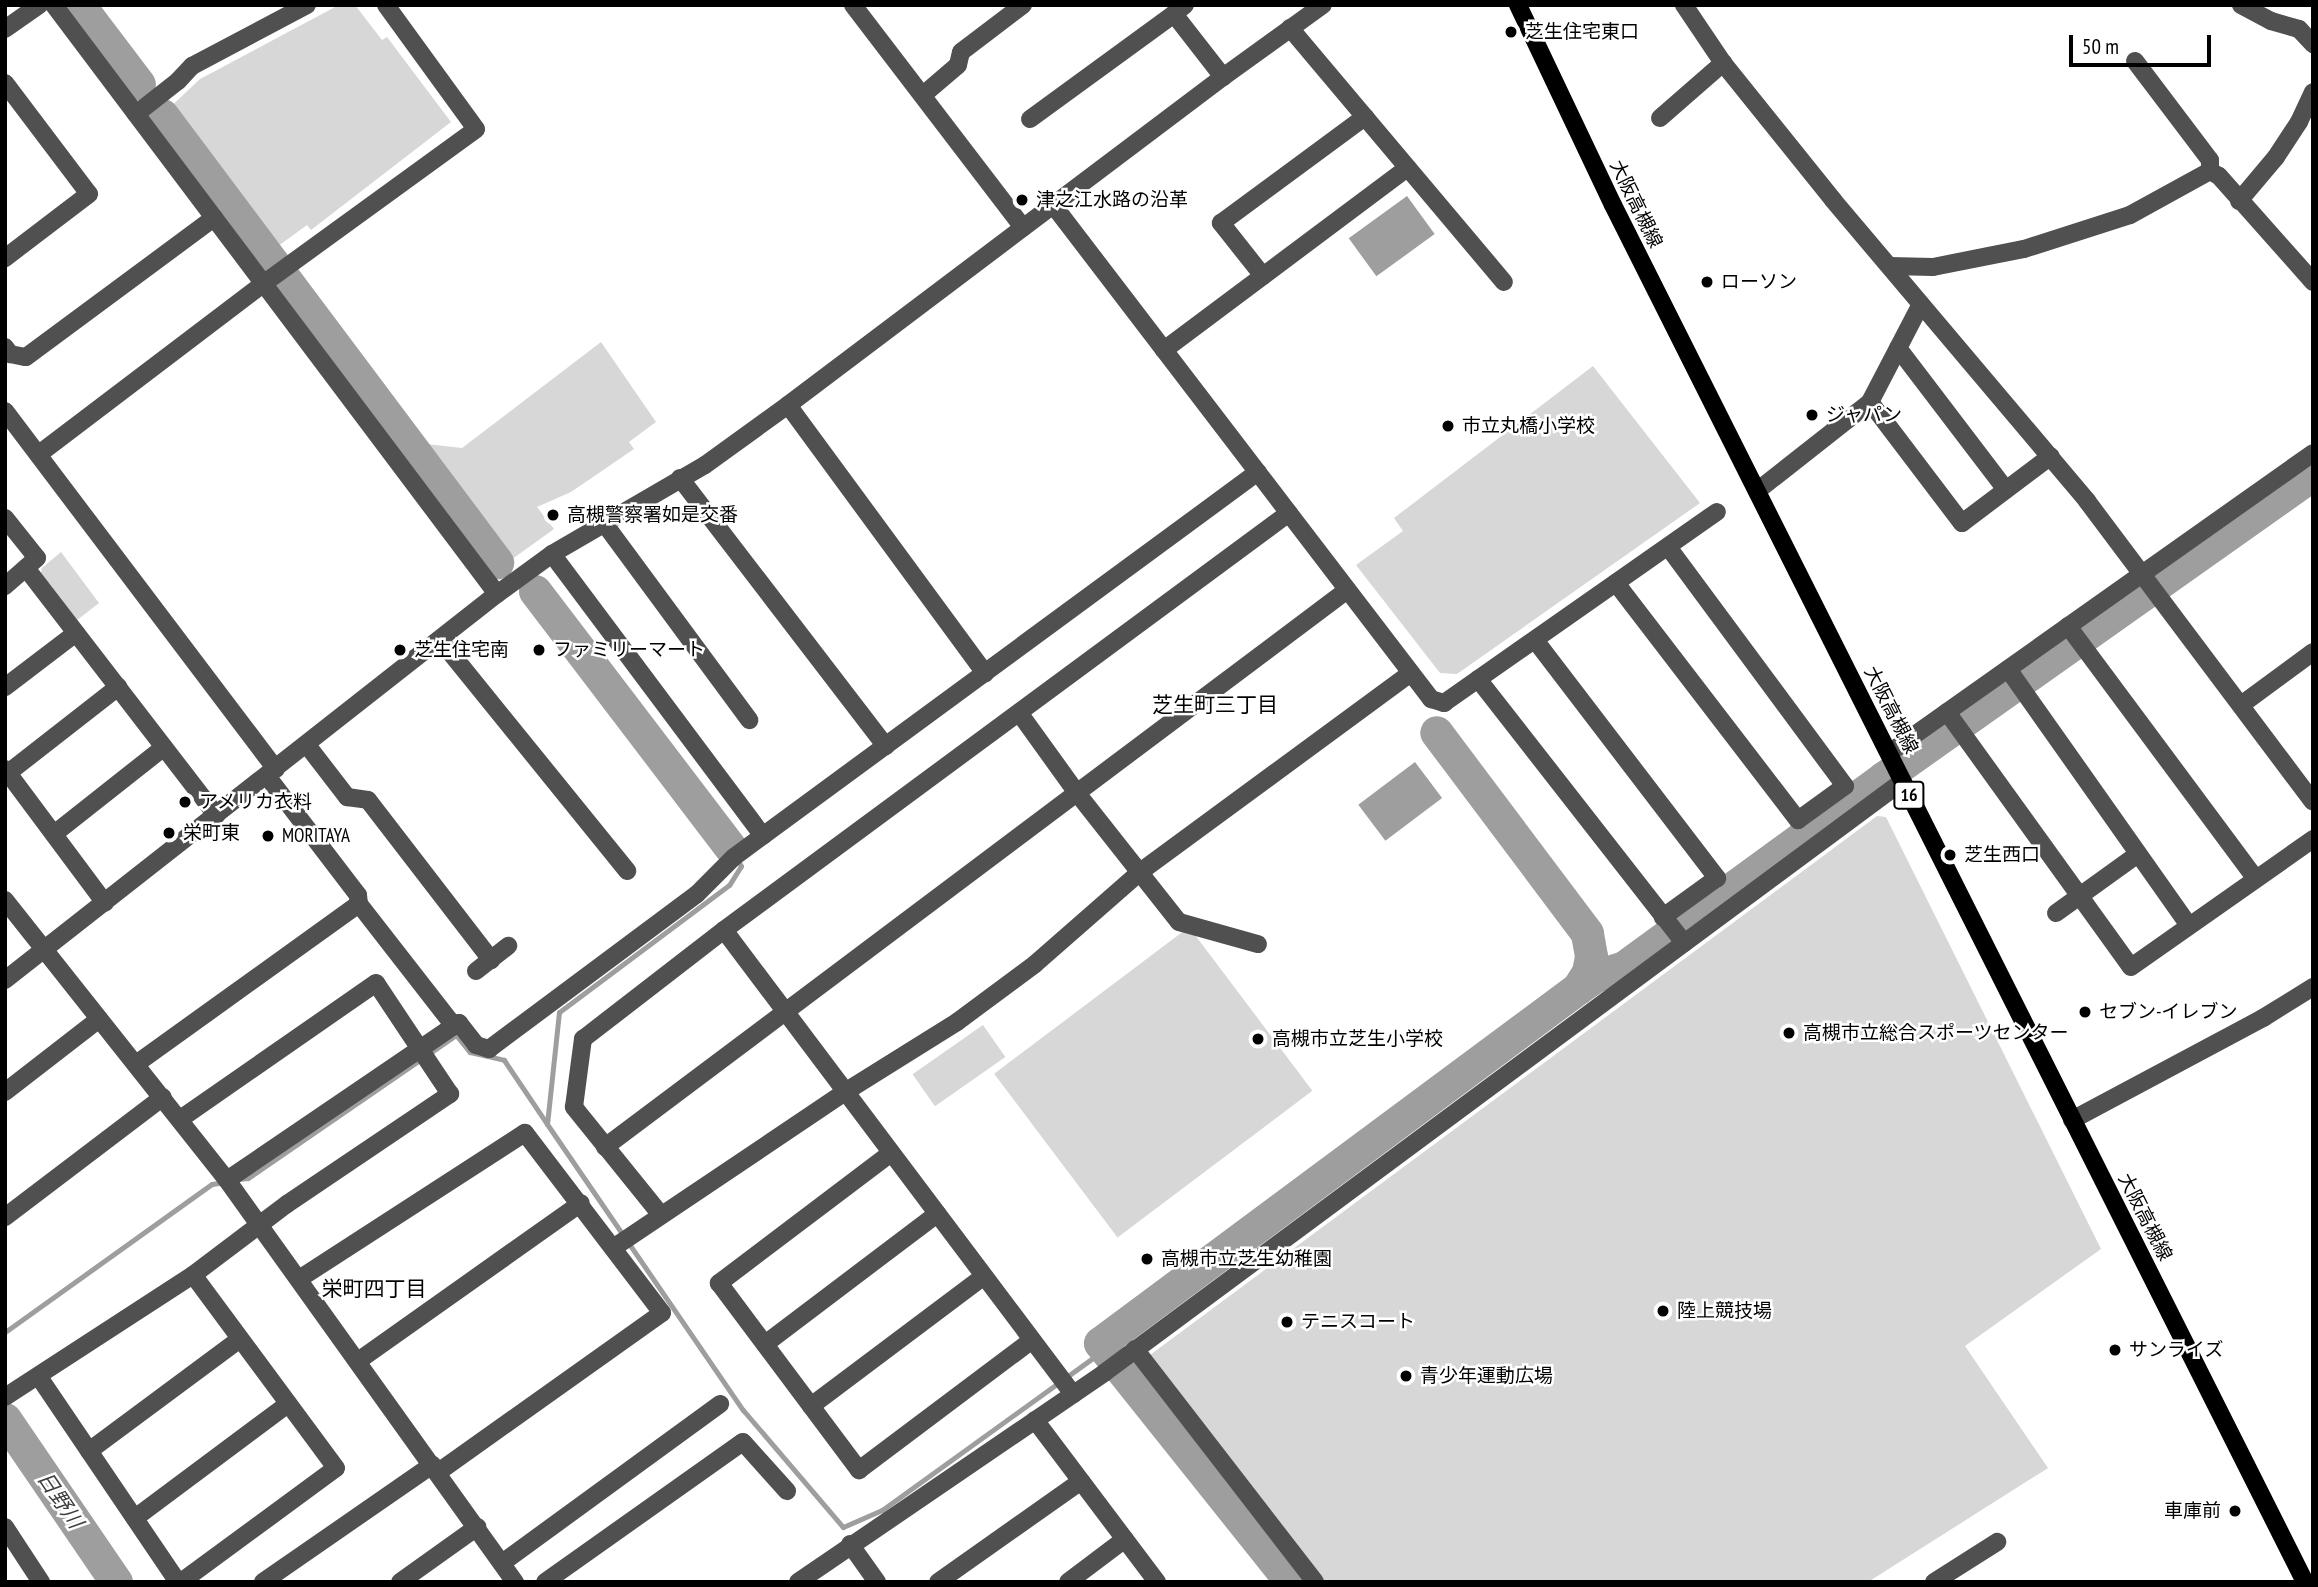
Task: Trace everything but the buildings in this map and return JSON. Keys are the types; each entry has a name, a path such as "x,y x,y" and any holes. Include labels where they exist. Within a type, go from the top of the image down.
{"main road":[{"name":"大阪高槻線","path":"1518,5 1612,205 2305,1582"}],"street":[{"path":"5,29 39,5"},
{"path":"54,5 214,218 275,276 497,594"},
{"path":"136,114 178,81 191,66 307,5"},
{"path":"39,454 476,129 386,5"},
{"path":"852,5 1023,227"},
{"path":"923,95 958,65 961,51 1023,5"},
{"path":"5,980 441,641 497,594 552,554 705,465 1323,5"},
{"path":"1684,5 1723,63 1921,304 2051,456 2313,802"},
{"path":"2241,5 2271,21 2299,29 2313,44"},
{"path":"1030,119 1180,9 1223,77"},
{"path":"1290,28 1504,282"},
{"path":"2135,61 2210,160 2210,171"},
{"path":"1660,118 1723,63"},
{"path":"5,83 89,194 5,258"},
{"path":"2239,201 2276,157 2299,122 2313,92"},
{"path":"1263,276 1221,223 1365,117"},
{"path":"1164,350 1408,167"},
{"path":"1890,266 1933,267 2024,249 2130,215 2210,171"},
{"path":"2210,171 2218,176 2313,282"},
{"path":"1054,206 1431,699 1444,703 1717,512"},
{"path":"5,347 10,354 26,357 214,218"},
{"path":"1757,491 1870,402 1921,304"},
{"path":"1898,348 2006,490"},
{"path":"1870,402 1962,523 2051,456"},
{"path":"789,405 985,673"},
{"path":"5,411 272,773 358,895 359,904 454,1026"},
{"path":"1889,753 2313,453"},
{"path":"227,1180 458,1023 476,1045 489,1049 697,894 734,857 1258,472"},
{"path":"680,478 886,746"},
{"path":"661,1215 574,1107 583,1039 724,930 1289,513"},
{"path":"5,518 37,558 5,586"},
{"path":"604,523 749,720"},
{"path":"1616,583 1798,820 1845,786 1668,547"},
{"path":"552,554 763,836"},
{"path":"26,568 216,815"},
{"path":"605,1147 1347,590"},
{"path":"2068,626 2256,879"},
{"path":"5,687 76,633"},
{"path":"1535,640 1717,878 1673,930"},
{"path":"441,641 627,872"},
{"path":"2241,705 2313,652"},
{"path":"2008,668 2189,926"},
{"path":"613,1248 845,1092 957,1023 1035,964 1140,872 1411,673"},
{"path":"1478,679 1673,930"},
{"path":"105,903 7,771 118,687"},
{"path":"1947,712 2131,967 2313,839"},
{"path":"1020,714 1077,793 1179,922 1258,944"},
{"path":"307,746 347,797 368,800 408,853 483,965 508,946"},
{"path":"54,834 164,747"},
{"path":"798,1582 1104,1373 1673,930 1848,821 1903,781"},
{"path":"1829,797 1848,821"},
{"path":"393,864 408,853"},
{"path":"2056,913 2138,854"},
{"path":"5,900 261,1224 515,1582"},
{"path":"136,1064 359,904"},
{"path":"724,930 1073,1394"},
{"path":"6,1394 39,1377 193,1275 261,1224 450,1094 376,983 180,1119"},
{"path":"2072,1120 2263,1018 2313,987"},
{"path":"5,1092 99,1019"},
{"path":"5,1217 163,1097"},
{"path":"263,1582 662,1314 525,1133 299,1279"},
{"path":"891,1153 719,1283 859,1470 1032,1340"},
{"path":"358,1361 580,1203"},
{"path":"765,1344 937,1214"},
{"path":"39,1377 180,1582 336,1468 193,1275"},
{"path":"811,1406 984,1276"},
{"path":"89,1451 240,1339"},
{"path":"1130,1353 1315,1582"},
{"path":"135,1518 288,1404"},
{"path":"502,1563 720,1404"},
{"path":"1035,1420 1157,1582"},
{"path":"545,1582 743,1442 787,1491"},
{"path":"938,1582 1081,1481"},
{"path":"5,1527 41,1582"},
{"path":"400,1582 477,1527"},
{"path":"1068,1582 1125,1539"},
{"path":"1934,1582 1997,1542"},
{"path":"850,1544 877,1582"}],"shaded area":[{"path":"355,5 382,40 387,37 451,122 311,230 307,225 270,252 165,112 200,79 337,6"},
{"path":"1407,196 1435,234 1376,276 1349,238"},
{"path":"601,342 656,422 629,442 634,449 571,492 537,507 554,529 508,562 503,561 418,450 427,444 462,448"},
{"path":"1593,366 1700,503 1457,674 1440,673 1356,565 1403,531 1394,518"},
{"path":"61,552 99,603 76,621 40,577 42,568"},
{"path":"1415,762 1442,798 1385,841 1358,805"},
{"name":"高槻市立総合スポーツセンター","path":"1877,816 1886,817 2101,1249 1965,1346 2048,1468 1868,1582 1319,1582 1150,1355"},
{"path":"1189,927 1312,1091 1118,1238 994,1074"},
{"path":"983,1025 1005,1057 935,1106 913,1074"}],"waterway":[{"path":"79,5 139,84"},
{"path":"162,115 497,562"},
{"path":"1578,988 1595,976 1624,967 1883,778 2313,474"},
{"path":"535,591 730,847"},
{"path":"1291,1582 1100,1343 1578,988 1588,972 1591,956 1587,933 1436,732"},
{"path":"730,847 741,866 729,885 559,1012 547,1124 743,1410 843,1527 882,1510 1105,1349"},
{"path":"238,1179 248,1178 456,1035 470,1052 504,1060 547,1124"},
{"path":"5,1332 212,1184 225,1182"},
{"name":"日野川","path":"5,1419 116,1582"}],"place":[{"name":"芝生住宅東口","path":"1511,32"},
{"name":"津之江水路の沿革","path":"1022,200"},
{"name":"ローソン","path":"1707,282"},
{"name":"ジャパン","path":"1812,415"},
{"name":"市立丸橋小学校","path":"1448,426"},
{"name":"高槻警察署如是交番","path":"553,515"},
{"name":"芝生住宅南","path":"400,650"},
{"name":"ファミリーマート","path":"539,650"},
{"name":"アメリカ衣料","path":"185,802"},
{"name":"栄町東","path":"169,833"},
{"name":"MORITAYA","path":"268,836"},
{"name":"芝生西口","path":"1950,855"},
{"name":"セブン-イレブン","path":"2085,1012"},
{"name":"高槻市立総合スポーツセンター","path":"1789,1033"},
{"name":"高槻市立芝生小学校","path":"1258,1039"},
{"name":"高槻市立芝生幼稚園","path":"1147,1259"},
{"name":"陸上競技場","path":"1663,1311"},
{"name":"テニスコート","path":"1287,1322"},
{"name":"サンライズ","path":"2115,1350"},
{"name":"青少年運動広場","path":"1406,1376"},
{"name":"車庫前","path":"2235,1511"}],"district":[{"name":"芝生町三丁目","path":"1215,705"},
{"name":"栄町四丁目","path":"374,1289"}]}
